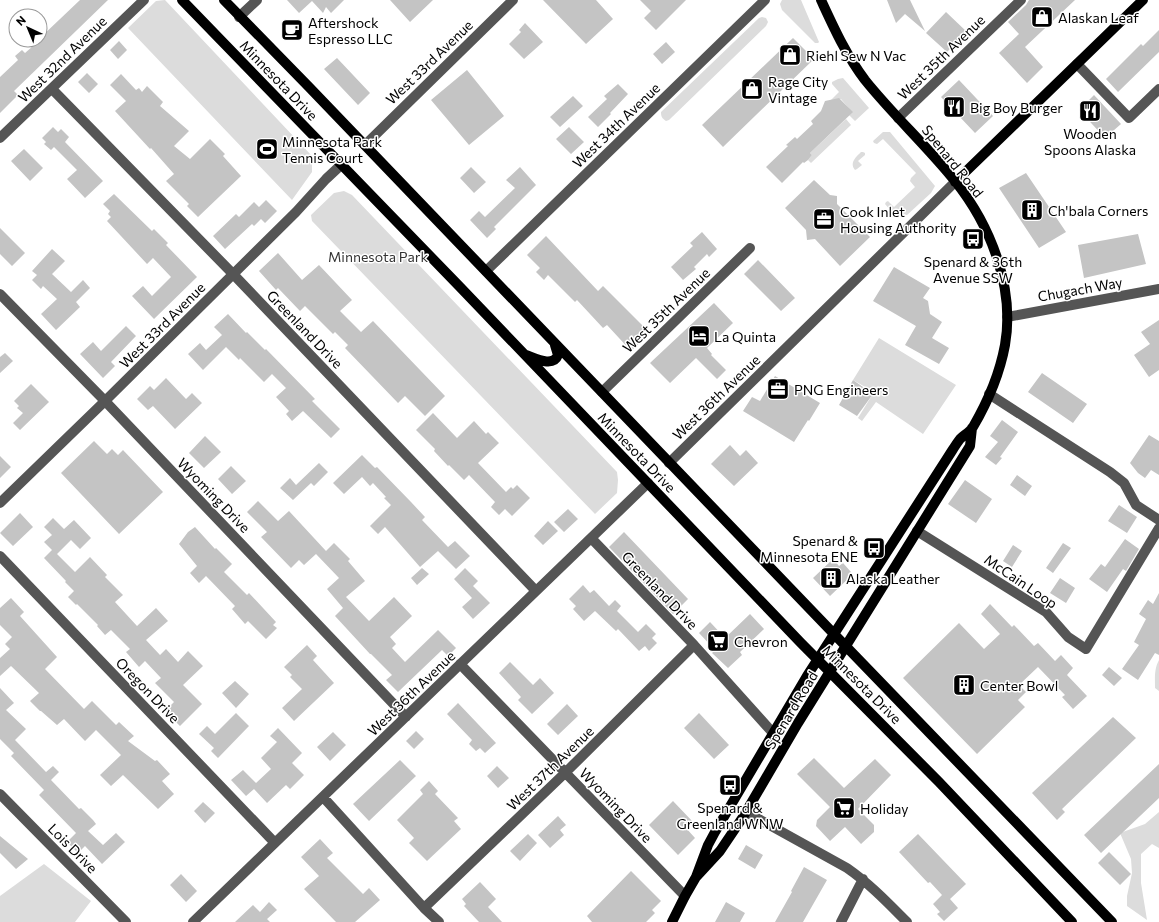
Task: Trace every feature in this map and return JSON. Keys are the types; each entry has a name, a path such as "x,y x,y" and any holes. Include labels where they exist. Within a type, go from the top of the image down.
{"main road":[{"name":"Minnesota Drive","path":"182,0 817,660 940,782 1072,922"},
{"name":"Minnesota Drive","path":"224,0 1112,922"},
{"name":"Spenard Road","path":"672,922 696,877 708,845 807,676 948,457 960,440 972,428 984,406 1000,366 1005,344 1007,317 1005,289 996,255 977,214 955,182 865,80 843,46 821,0"},
{"name":"West 36th Avenue","path":"955,182 1143,0"},
{"path":"525,355 552,362 558,355 555,343"},
{"name":"Spenard Road","path":"696,877 720,851 746,812 798,723 970,446 972,428"}],"street":[{"name":"West 32nd Avenue","path":"0,138 144,0"},
{"path":"239,16 257,0"},
{"name":"West 33rd Avenue","path":"365,145 514,0"},
{"name":"West 34th Avenue","path":"486,271 765,0"},
{"name":"West 35th Avenue","path":"898,118 1021,0"},
{"path":"1077,64 1129,118 1159,89"},
{"name":"Greenland Drive","path":"52,88 233,274 536,591"},
{"name":"West 33rd Avenue","path":"0,503 296,212 341,165"},
{"name":"West 36th Avenue","path":"669,463 955,182"},
{"name":"West 35th Avenue","path":"602,392 750,248"},
{"name":"Chugach Way","path":"1007,317 1159,289"},
{"name":"Wyoming Drive","path":"0,294 105,401 406,717"},
{"path":"989,394 1110,472 1124,483 1136,505 1159,520"},
{"name":"West 36th Avenue","path":"193,922 648,483"},
{"name":"McCain Loop","path":"917,531 1046,612 1068,637 1086,649 1159,528"},
{"name":"Greenland Drive","path":"591,538 694,646 773,732"},
{"name":"Oregon Drive","path":"0,556 275,843"},
{"name":"West 37th Avenue","path":"424,908 565,773 694,646"},
{"name":"Wyoming Drive","path":"460,664 685,896"},
{"name":"Lois Drive","path":"0,794 126,922"},
{"path":"323,797 438,922"},
{"path":"746,812 847,868 863,879 907,922"},
{"path":"841,922 863,879"}],"green space":[{"path":"165,0 312,156 312,172 292,200 128,28 156,1"},
{"path":"782,0 801,0 819,42 818,43 815,43 782,10 780,4"},
{"path":"759,18 766,18 768,22 766,26 669,120 666,121 661,112"},
{"path":"843,78 869,108 855,121 849,115 852,112 841,99 831,100 839,92 832,82"},
{"path":"846,119 851,125 811,163 808,160 812,155 810,153"},
{"path":"883,132 890,132 935,186 931,193 907,215 895,213 885,204 888,201 894,207 915,187 910,181 916,173 883,139 877,144 874,143 873,141"},
{"path":"861,152 865,153 865,155 858,161 862,165 855,170 853,163 855,158"},
{"name":"Minnesota Park","path":"344,191 352,195 617,472 617,493 595,514 312,221 311,215 334,193"},
{"path":"879,338 956,385 923,434 876,402 862,421 858,418 874,392 853,380"},
{"path":"1159,660 1159,691 1155,688 1155,681 1157,663"},
{"path":"1159,812 1159,848 1152,844 1141,854 1141,883 1147,920 1127,906 1127,896 1132,873 1131,859 1120,833 1145,824"},
{"path":"44,864 91,901 75,922 0,922 0,896"}],"building":[{"path":"80,0 108,0 14,91 18,95 0,113 0,77 18,60 15,56 22,50 25,53 31,48 48,48 48,30"},
{"path":"287,0 344,0 331,13 326,7 323,13 312,1 299,13"},
{"path":"390,0 433,0 410,22"},
{"path":"543,0 596,0 613,19 586,44"},
{"path":"640,0 686,0 656,30 644,18 651,11"},
{"path":"887,0 910,0 925,31 905,14 896,23"},
{"path":"1029,0 1075,0 1025,47 1043,67 1027,83 999,53 1019,34 1008,22 1026,5"},
{"path":"946,12 967,32 947,52 926,33"},
{"name":"Aftershock Espresso LLC","path":"292,23 302,33 294,41 284,31"},
{"path":"525,23 543,42 524,59 509,44 521,32 519,30"},
{"path":"1159,30 1159,52 1118,92 1106,79 1141,44 1143,46"},
{"path":"793,38 814,59 723,147 702,125"},
{"path":"119,41 127,50 118,59 110,50"},
{"path":"666,42 675,52 662,64 653,54"},
{"path":"337,58 370,93 358,105 324,69"},
{"path":"467,70 504,116 469,145 431,100"},
{"path":"87,73 98,84 89,93 78,82"},
{"path":"121,74 136,90 139,88 142,92 147,86 163,102 160,106 189,131 174,146 190,159 210,139 225,154 223,156 241,176 198,217 187,206 189,204 166,181 174,174 115,111 126,101 110,85"},
{"path":"959,80 993,116 975,133 941,97"},
{"path":"618,84 628,94 598,127 588,117 607,99 604,96"},
{"path":"1094,95 1121,124 1105,138 1079,110"},
{"path":"573,96 583,106 560,127 550,117"},
{"path":"839,98 853,112 810,153 812,155 808,160 804,163 803,162 782,183 766,167 788,146 786,145 795,137 797,139 813,124 811,121 821,111 825,101"},
{"path":"53,127 58,132 61,129 69,137 65,142 103,181 85,198 67,179 77,170 54,147 51,150 44,144 46,142 42,138"},
{"path":"569,127 584,142 571,154 556,139"},
{"path":"24,149 43,168 30,181 11,161"},
{"path":"471,167 486,182 474,193 460,178"},
{"path":"520,167 536,185 494,227 496,229 487,238 470,220 479,211 485,217 515,188 506,180"},
{"name":"Ch'bala Corners","path":"1026,173 1066,232 1039,248 999,188"},
{"name":"Cook Inlet Housing Authority","path":"814,180 830,195 837,196 837,204 870,237 840,266 815,239 807,240 806,230 785,208"},
{"path":"114,194 152,231 154,229 168,243 166,245 197,277 154,319 132,296 143,286 152,296 171,277 153,258 147,264 107,221 111,217 108,214 110,211 103,204"},
{"path":"266,200 277,211 265,223 261,219 254,226 252,224 225,249 213,236 236,214 239,217 254,202 259,207"},
{"path":"0,228 25,253 12,266 0,254"},
{"path":"702,232 717,249 709,257 707,254 694,267 696,269 683,280 671,267 693,246 690,243"},
{"path":"1138,234 1146,264 1084,278 1078,245"},
{"path":"546,236 598,291 603,286 650,333 631,351 607,325 603,328 577,300 575,302 548,275 544,280 536,272 540,268 527,255"},
{"path":"52,249 65,261 52,274 71,292 83,280 90,288 76,302 80,307 56,330 41,314 57,299 43,286 41,289 32,280 37,275 32,271"},
{"path":"278,253 302,280 319,265 352,300 340,311 361,332 373,321 445,396 425,416 405,396 398,403 345,348 348,345 335,332 333,334 305,306 300,311 278,288 276,290 259,271"},
{"path":"758,260 795,298 781,311 744,274"},
{"path":"894,267 930,288 923,298 928,301 930,314 942,322 932,338 949,348 939,364 905,345 916,326 873,301"},
{"name":"La Quinta","path":"714,303 733,323 707,348 712,354 711,355 726,370 717,379 696,358 670,383 650,363"},
{"path":"228,314 246,333 247,332 265,350 266,349 315,399 312,401 340,429 331,438 303,411 292,421 286,414 289,411 276,397 286,388 272,374 264,382 240,358 239,360 226,347 203,370 188,354 200,343 206,350 222,335 214,327"},
{"path":"1159,320 1159,370 1149,377 1134,355 1150,344 1141,332"},
{"path":"126,326 136,336 111,362 115,366 103,378 80,354 93,342 101,351"},
{"path":"5,353 13,361 0,373 0,357"},
{"path":"1042,373 1087,404 1073,423 1028,392"},
{"path":"775,376 820,403 794,442 743,411 752,397 760,401"},
{"path":"166,378 186,399 192,393 202,403 175,429 153,406 148,410 137,399 150,386 154,390"},
{"path":"853,380 873,394 857,416 839,405"},
{"path":"31,384 49,402 20,430 13,423 23,413 17,408 19,406 14,401"},
{"path":"433,413 457,438 474,421 486,434 488,432 499,443 478,463 506,492 511,487 513,489 517,485 530,498 512,516 505,509 499,515 491,507 495,502 469,475 464,480 449,465 448,466 434,451 435,449 416,430"},
{"path":"1002,420 1018,432 996,465 985,457 998,442 990,436"},
{"path":"1149,435 1159,441 1159,475 1151,470 1145,478 1138,473 1130,463"},
{"path":"205,436 221,452 204,468 189,453"},
{"path":"94,441 107,454 112,449 118,455 123,450 163,492 119,534 61,473"},
{"path":"730,445 740,456 746,450 758,463 734,486 711,464"},
{"path":"362,455 375,468 377,467 411,502 425,517 422,520 448,547 455,541 470,556 456,569 438,551 420,567 385,527 378,534 370,526 391,505 384,498 386,497 373,483 370,486 362,477 344,494 333,483"},
{"path":"0,456 11,467 0,478"},
{"path":"319,463 328,472 314,486 311,483 293,500 280,488 290,478 296,485"},
{"path":"231,466 246,481 232,494 218,479"},
{"path":"1017,475 1032,486 1025,496 1010,485"},
{"path":"965,480 992,499 976,523 948,504"},
{"path":"258,501 278,521 289,511 326,551 334,543 350,559 348,561 365,581 346,597 369,621 394,597 412,616 390,637 396,644 392,648 405,662 438,630 456,648 448,656 442,650 398,692 386,680 392,675 370,654 335,616 343,608 327,589 339,578 316,554 304,565 299,560 291,568 261,537 267,532 247,512"},
{"path":"1119,505 1137,517 1127,533 1108,521"},
{"path":"568,509 578,519 564,532 554,522"},
{"path":"20,513 33,527 13,546 0,533"},
{"path":"53,518 64,529 74,520 91,538 80,549 71,540 57,554 75,572 90,557 107,575 105,577 123,595 115,602 137,626 156,608 168,621 146,640 160,655 166,649 178,662 188,651 203,666 183,685 202,704 180,726 165,711 174,702 155,683 161,678 145,661 139,667 126,652 130,649 111,630 105,635 97,626 98,625 68,597 74,591 44,558 52,550 44,542 52,535 44,527"},
{"path":"548,521 558,531 543,545 534,536"},
{"path":"195,527 215,549 216,548 232,564 224,572 247,595 249,593 276,622 273,625 277,628 266,639 248,621 245,624 232,609 235,606 206,576 199,583 190,573 197,566 179,544 188,532"},
{"path":"624,532 688,599 673,614 609,547"},
{"path":"1125,539 1139,549 1126,571 1123,569 1107,592 1089,579 1101,564 1105,567"},
{"path":"1063,543 1071,548 1053,573 1046,568"},
{"path":"1013,545 1022,551 1012,567 1003,561"},
{"name":"Alaska Leather","path":"833,559 839,566 843,563 851,572 848,575 850,577 830,596 813,578"},
{"path":"422,568 429,574 417,585 411,578"},
{"path":"465,568 478,581 473,586 490,603 473,619 462,607 472,598 454,579"},
{"path":"1060,578 1075,588 1066,603 1050,593"},
{"path":"583,585 590,593 594,590 609,606 615,600 621,606 617,611 638,632 646,624 656,634 652,638 657,643 649,651 645,646 639,651 618,629 616,631 595,611 584,621 573,609 576,606 569,599"},
{"path":"1159,593 1159,655 1155,653 1138,680 1122,669 1139,645 1134,642 1146,619 1139,614 1148,600 1153,604"},
{"path":"11,598 24,612 20,616 57,657 45,669 84,709 92,701 116,725 119,722 134,736 128,741 155,761 157,760 170,774 162,781 174,794 158,809 123,775 111,786 100,775 121,755 96,730 85,741 64,719 57,725 30,701 39,693 11,666 0,676 0,658 10,649 5,644 12,637 0,625 0,608"},
{"name":"Center Bowl","path":"990,604 1012,627 1014,625 1034,646 1038,643 1055,661 1061,655 1073,668 1067,675 1087,696 1073,709 1062,697 1065,695 1038,667 1019,685 1026,692 1018,700 1025,707 977,754 903,678 959,623 984,649 1000,634 981,614"},
{"path":"750,614 764,629 740,652 742,655 728,668 712,653 715,650 699,633 710,622 725,638"},
{"path":"307,645 317,656 313,660 334,683 294,721 282,708 302,689 290,677 292,675 284,667"},
{"path":"510,662 533,685 540,678 554,693 532,714 518,700 521,697 499,673"},
{"path":"1109,667 1122,678 1114,686 1102,675"},
{"path":"235,681 249,694 236,708 222,693"},
{"path":"0,688 14,703 6,710 26,729 15,740 46,772 53,766 59,772 51,780 96,824 88,831 103,845 116,833 125,842 102,864 85,846 78,853 67,842 76,833 39,795 44,790 11,756 14,753 0,739"},
{"path":"458,703 496,743 485,753 480,748 476,751 469,744 472,740 447,714"},
{"path":"567,704 578,716 558,735 547,724"},
{"path":"236,713 249,726 218,758 211,751 214,748 199,734 207,726 215,734"},
{"path":"699,713 729,745 714,759 684,728"},
{"path":"1113,717 1136,738 1062,809 1065,812 1057,820 1032,793"},
{"path":"278,728 302,753 292,763 304,775 290,789 286,785 267,803 254,789 246,796 231,780 243,770 256,783 271,769 261,758 277,742 270,736"},
{"path":"416,731 424,739 414,749 406,741"},
{"path":"333,732 346,745 330,761 317,747"},
{"path":"814,758 844,788 875,759 891,775 858,809 874,825 874,832 861,844 845,827 830,841 816,826 817,820 830,807 797,774"},
{"path":"400,760 416,776 369,821 353,804"},
{"path":"1159,764 1159,798 1101,853 1084,835"},
{"path":"497,766 509,778 498,788 487,776"},
{"path":"429,781 438,791 435,794 458,818 454,821 461,829 427,861 409,843 414,838 397,820 423,794 420,790"},
{"path":"673,801 693,822 686,828 695,838 678,855 649,825"},
{"path":"203,802 215,813 205,823 194,811"},
{"path":"558,816 566,825 560,830 564,835 550,848 538,835"},
{"path":"528,834 537,843 520,861 510,851"},
{"path":"918,834 966,884 950,899 958,908 944,921 937,914 940,912 933,904 942,895 930,882 928,883 899,852"},
{"path":"0,836 28,859 16,869 0,853"},
{"path":"320,839 333,853 327,858 363,894 369,888 380,900 355,922 336,922 304,889 319,876 301,857"},
{"path":"746,845 763,855 755,869 738,859"},
{"path":"1109,852 1131,874 1120,885 1098,863"},
{"path":"804,867 827,880 803,922 775,922 792,892 791,891"},
{"path":"631,871 661,901 652,910 655,913 646,922 592,922 587,916"},
{"path":"181,874 197,891 186,902 170,885"},
{"path":"480,882 496,899 488,907 502,922 479,922 464,906 466,904 462,899"},
{"path":"269,902 277,910 267,919 270,922 235,922 253,905 260,912"},
{"path":"726,902 745,913 740,922 715,922"}],"place":[{"name":"Alaskan Leaf","path":"1042,17"},
{"name":"Aftershock Espresso LLC","path":"292,30"},
{"name":"Riehl Sew N Vac","path":"790,55"},
{"name":"Rage City Vintage","path":"752,89"},
{"name":"Big Boy Burger","path":"954,107"},
{"name":"Wooden Spoons Alaska","path":"1090,111"},
{"name":"Minnesota Park Tennis Court","path":"267,149"},
{"name":"Ch'bala Corners","path":"1032,210"},
{"name":"Cook Inlet Housing Authority","path":"824,219"},
{"name":"Spenard & 36th Avenue SSW","path":"973,239"},
{"name":"La Quinta","path":"699,336"},
{"name":"PNG Engineers","path":"778,389"},
{"name":"Spenard & Minnesota ENE","path":"874,548"},
{"name":"Alaska Leather","path":"831,578"},
{"name":"Chevron","path":"718,641"},
{"name":"Center Bowl","path":"964,685"},
{"name":"Spenard & Greenland WNW","path":"730,785"},
{"name":"Holiday","path":"844,808"}]}
